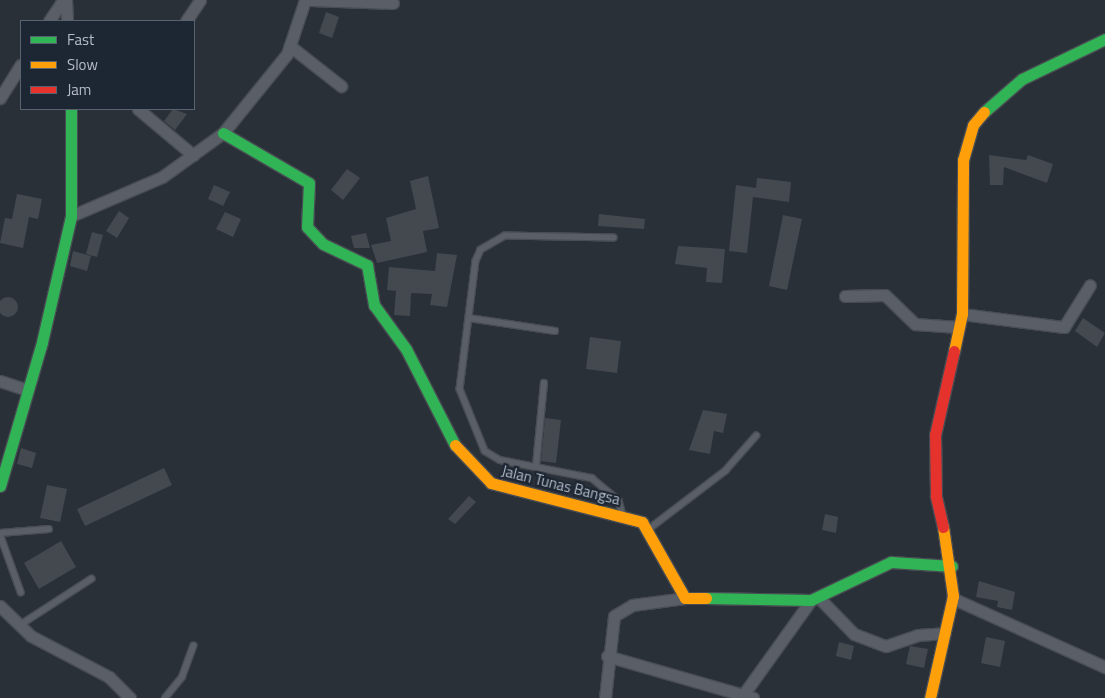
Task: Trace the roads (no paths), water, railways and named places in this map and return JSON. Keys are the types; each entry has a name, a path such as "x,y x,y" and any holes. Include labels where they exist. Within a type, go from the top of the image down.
{"street":[{"path":"50,20 64,0"},
{"path":"64,0 68,20"},
{"path":"187,20 200,0"},
{"path":"71,216 152,182 193,155 223,132 290,46 304,0"},
{"path":"311,0 393,3"},
{"path":"930,698 952,598 952,566 936,496 934,435 962,314 963,160 973,125 994,101 1022,79 1105,39"},
{"path":"290,46 341,86"},
{"path":"0,98 20,67"},
{"path":"0,486 28,390 71,216 71,110"},
{"path":"139,110 193,155"},
{"name":"Jalan Tunas Bangsa","path":"223,132 309,183 307,227 322,244 367,265 374,305 406,349 448,438 484,477 497,485 623,517 649,529"},
{"path":"962,314 1064,327 1090,285"},
{"path":"845,296 885,295 914,324 958,327"},
{"path":"0,382 28,390"},
{"path":"649,529 685,598"},
{"path":"605,698 610,622 618,612 632,605 685,598 815,599 891,562 952,566"},
{"path":"952,598 1105,668"},
{"path":"815,599 854,634 886,646 918,635 944,633"},
{"path":"608,656 748,697 815,599"},
{"path":"0,606 18,626 109,677 130,698"}],"lane":[{"path":"614,238 505,236 493,240 476,261 460,389 481,445 500,460 592,478 619,501 623,517"},
{"path":"469,318 555,331"},
{"path":"536,466 544,383"},
{"path":"649,529 725,471 756,436"},
{"path":"21,592 0,533 49,529"},
{"path":"18,626 91,579"},
{"path":"165,698 182,677 193,646"}]}
